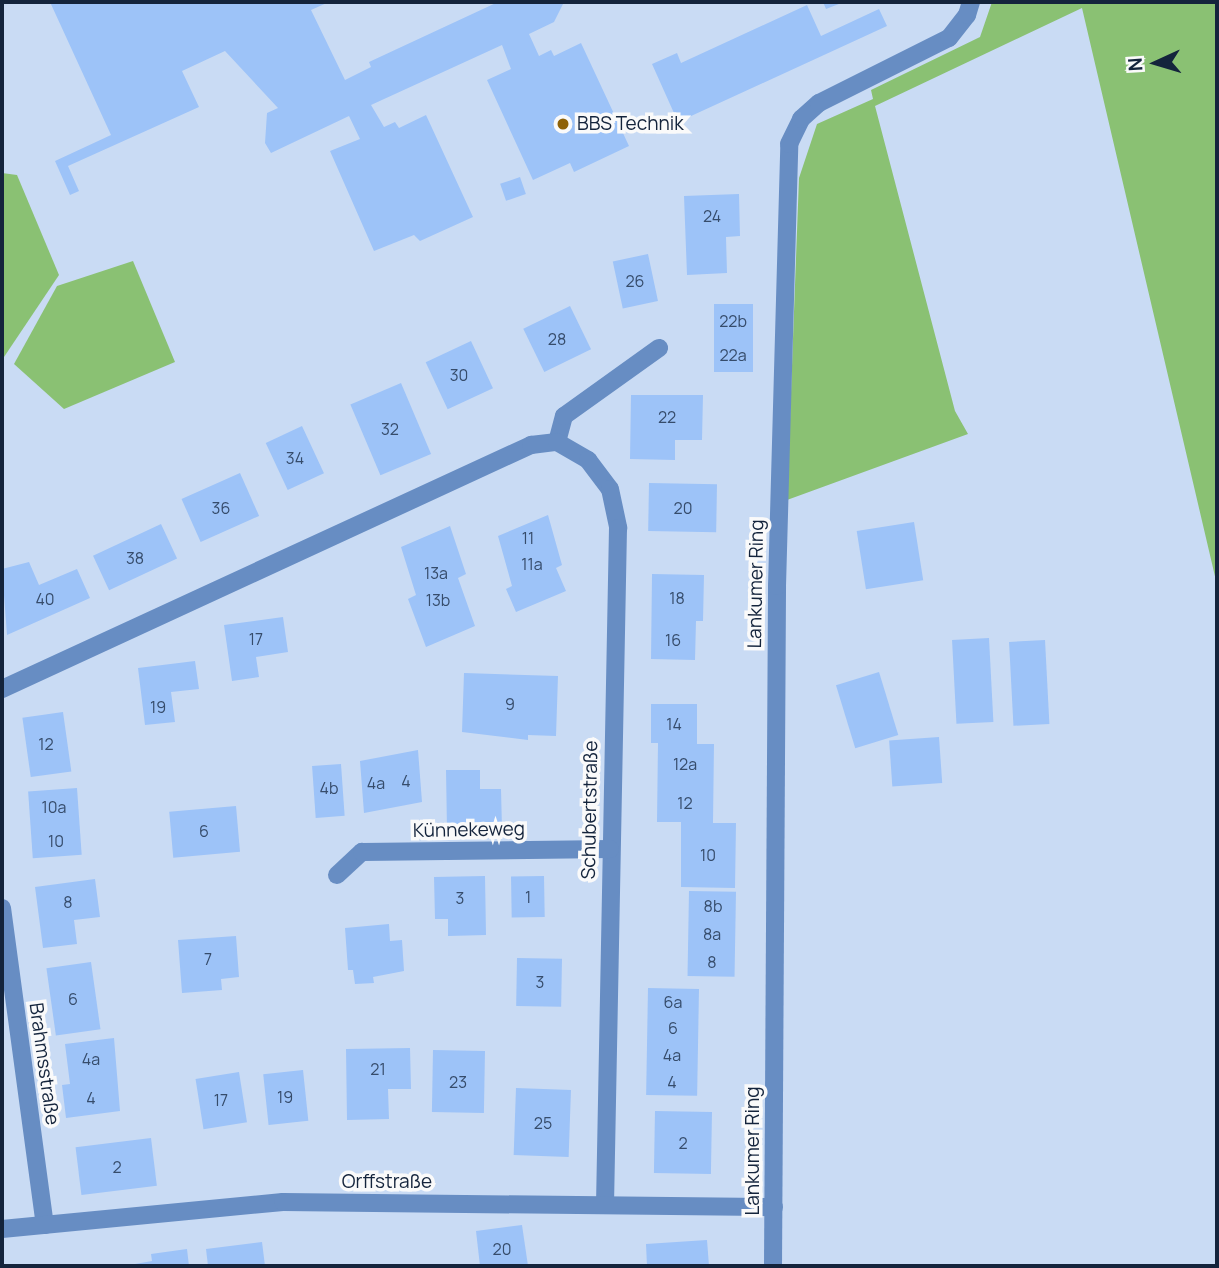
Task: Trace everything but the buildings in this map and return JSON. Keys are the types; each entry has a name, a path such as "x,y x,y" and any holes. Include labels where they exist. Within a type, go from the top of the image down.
{"street":[{"name":"Lankumer Ring","path":"773,1266 777,572 789,144 801,119 819,103 949,38 963,22 971,2"},
{"path":"2,690 531,445 557,442 564,416 659,348"},
{"name":"Schubertstraße","path":"557,442 588,460 610,489 618,528 610,849 606,1204"},
{"name":"Künnekeweg","path":"337,875 362,852 610,849"},
{"name":"Brahmsstraße","path":"2,908 45,1225"},
{"name":"Orffstraße","path":"2,1229 283,1202 774,1207"}],"green space":[{"path":"992,2 1217,2 1217,585 1082,8 875,106 955,411 968,434 787,500 799,178 817,124 873,99 871,90 980,37"},
{"path":"2,173 17,175 59,275 2,360"},
{"path":"133,261 175,362 64,409 14,364 57,286"}],"place":[{"name":"BBS Technik","path":"563,124"}]}
